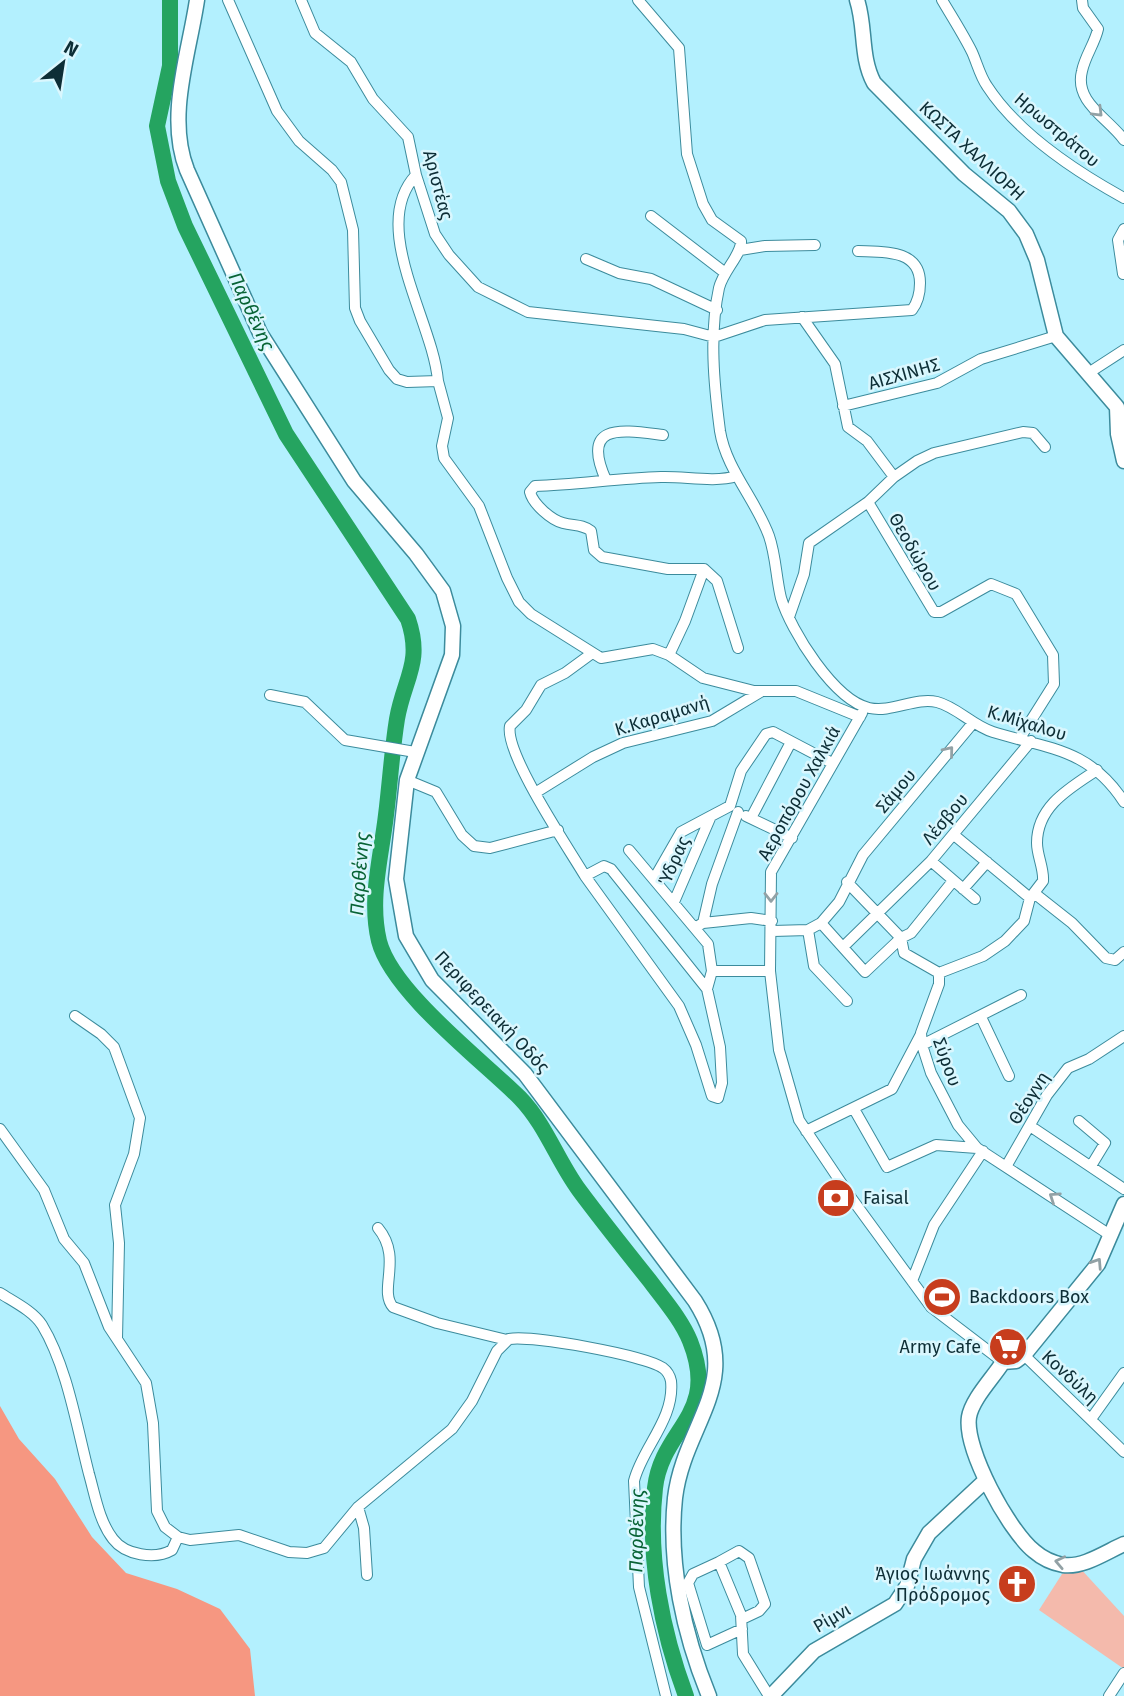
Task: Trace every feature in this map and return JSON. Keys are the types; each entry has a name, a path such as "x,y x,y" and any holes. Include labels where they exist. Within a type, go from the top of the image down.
{"main road":[{"name":"Περιφερειακή Οδός","path":"197,0 179,118 180,145 187,170 260,333 354,481 429,571 447,603 453,626 452,654 410,751 396,879 402,922 412,951 438,987 531,1080 687,1290 708,1326 715,1361 714,1387 681,1471 674,1511 678,1583 685,1624 709,1696"},
{"name":"ΚΩΣΤΑ ΧΑΛΛΙΟΡΗ","path":"857,0 862,15 867,66 874,83 964,174 1016,219 1037,260 1056,336"},
{"path":"1056,336 1117,407 1118,434 1124,461"},
{"path":"1124,1204 1098,1264 1024,1355 1016,1361 1003,1362 969,1414 973,1442 986,1480 1030,1548 1045,1558 1063,1564 1077,1564 1124,1544"},
{"name":"Ρίμνι","path":"770,1696 814,1651 895,1604 907,1586 920,1544 986,1480"}],"street":[{"path":"228,0 277,111 299,141 332,170 341,183 353,228 355,308 360,321 388,370 397,379 407,382 438,381"},
{"name":"Αριστέας","path":"301,0 315,33 351,62 373,99 408,137 416,175 439,240 458,267 489,294 518,309 538,314 684,329 714,337"},
{"path":"638,0 679,48 687,154 696,187 712,220 738,237 740,250 724,272 714,337 720,434 737,476 750,495 771,540 781,598 789,617 819,666 862,712"},
{"name":"Ηρωστράτου","path":"942,0 972,52 985,83 1001,105 1028,131 1086,177 1124,198"},
{"path":"1082,0 1083,8 1096,24 1097,34 1081,74 1080,87 1084,97 1124,140"},
{"path":"416,175 404,195 397,220 398,238 432,344 448,418 442,446 444,458 479,506 519,602 531,614 590,654 605,658 645,648 668,655 703,678 762,691 800,692 862,712"},
{"path":"651,216 724,272"},
{"path":"1123,274 1118,240 1124,229"},
{"path":"740,250 765,246 814,245"},
{"path":"714,337 765,320 912,310 920,288 920,276 912,260 904,255 858,251"},
{"path":"586,259 619,273 651,279 717,310"},
{"path":"802,317 835,364 848,427 867,441 894,477"},
{"name":"ΑΙΣΧΙΝΗΣ","path":"843,406 937,383 981,359 1056,336"},
{"path":"1087,374 1124,350"},
{"path":"606,480 596,456 597,448 608,434 622,430 663,435"},
{"path":"789,617 804,574 810,543 868,502 894,477 934,453 1023,432 1032,433 1045,447"},
{"path":"737,476 727,479 686,477 606,480 555,487 534,486 530,494 560,523 588,528 591,531 594,550 602,557 668,569 704,569 717,581 738,648"},
{"name":"Θεοδώρου","path":"868,502 934,612 941,612 991,584 1009,589 1021,601 1052,650 1055,669 1050,693 1020,738"},
{"path":"668,655 685,621 704,569"},
{"path":"585,876 599,868 611,869 707,989 720,1047 722,1083 718,1098 712,1096 680,1006 585,876 535,793 509,740 510,726 526,710 541,685 565,673 590,654"},
{"name":"Κ.Καραμανή","path":"535,793 593,757 623,743 712,720 762,691"},
{"path":"270,695 305,702 345,740 389,745 410,751"},
{"name":"Κ.Μίχαλου","path":"862,712 934,702 992,732 1063,749 1097,770 1124,802"},
{"name":"Αεροπόρου Χαλκιά","path":"862,712 771,872 770,971 779,1049 795,1111 806,1131 912,1281 939,1315 1003,1362"},
{"name":"Σάμου","path":"821,923 839,902 863,855 973,723"},
{"path":"832,763 773,732 766,734 741,771 734,809 699,925 751,918 772,926 808,930 821,923 865,972 901,938 916,928 953,881"},
{"name":"Λέσβου","path":"843,947 931,861 1031,741"},
{"path":"751,818 791,742"},
{"path":"847,882 901,938 904,953 939,973 995,950 1020,926 1032,895 1043,881 1037,844 1047,811 1060,794 1097,770"},
{"path":"407,780 436,792 462,835 474,846 489,848 558,830"},
{"path":"654,879 681,832 711,816 734,809 792,838"},
{"name":"Ύδρας","path":"711,816 674,902 699,925 711,952 712,971"},
{"path":"954,835 1072,923 1106,958 1115,960 1124,952"},
{"path":"629,850 674,902"},
{"path":"931,861 975,899"},
{"path":"963,888 987,862"},
{"path":"808,930 814,966 848,1001"},
{"path":"707,989 712,971 770,971"},
{"name":"Σύρου","path":"939,973 939,984 921,1033 922,1045 931,1073 948,1108 980,1149"},
{"path":"922,1045 1021,995"},
{"path":"75,1016 114,1047 140,1118 134,1154 115,1205 119,1244 117,1339"},
{"path":"981,1017 1009,1076"},
{"path":"806,1131 854,1109 897,1084 921,1033"},
{"name":"Θέογνη","path":"1007,1166 1068,1068 1089,1059 1124,1036"},
{"path":"854,1109 887,1167 936,1145 980,1149 1110,1236"},
{"path":"1079,1121 1105,1143 1091,1166"},
{"path":"1030,1126 1124,1189"},
{"path":"0,1129 44,1190 64,1239 84,1264 98,1303 117,1339 138,1367 149,1394 157,1511 165,1527 178,1537 190,1540 245,1536 283,1550 314,1552 328,1545 358,1507 452,1429 465,1413 497,1351 507,1340"},
{"path":"912,1281 934,1225 980,1149"},
{"path":"378,1228 390,1248 387,1295 393,1307 437,1323 507,1340 542,1340 634,1359 662,1367 670,1378 669,1395 659,1432 638,1465 634,1481 639,1587 666,1696"},
{"path":"0,1293 33,1315 43,1326 64,1380 100,1512 114,1540 132,1553 162,1554 172,1550 178,1537"},
{"name":"Κονδύλη","path":"1024,1355 1124,1452"},
{"path":"1091,1419 1124,1373"},
{"path":"358,1507 364,1528 367,1575"},
{"path":"739,1551 749,1558 765,1604 742,1624 707,1645 688,1583 693,1574 719,1562 739,1551"},
{"path":"719,1562 742,1624 743,1654 770,1696"},
{"path":"1109,1696 1120,1689 1124,1673"}],"shaded area":[{"path":"0,1406 19,1439 55,1479 92,1537 126,1573 177,1589 220,1609 250,1649 255,1696 0,1696"},
{"path":"1079,1567 1124,1616 1124,1669 1039,1610 1062,1574"}],"waterway":[{"name":"Παρθένης","path":"170,0 170,66 157,126 168,181 185,226 286,434 408,619 412,634 413,659 397,719 377,878 375,910 379,941 387,961 401,982 440,1025 529,1108 579,1190 672,1310 690,1341 697,1366 698,1387 694,1404 660,1467 653,1514 658,1594 677,1672 686,1696"}],"place":[{"name":"Faisal","path":"836,1198"},
{"name":"Backdoors Box","path":"942,1297"},
{"name":"Army Cafe","path":"1008,1347"},
{"name":"Άγιος Ιωάννης Πρόδρομος","path":"1017,1584"}]}
